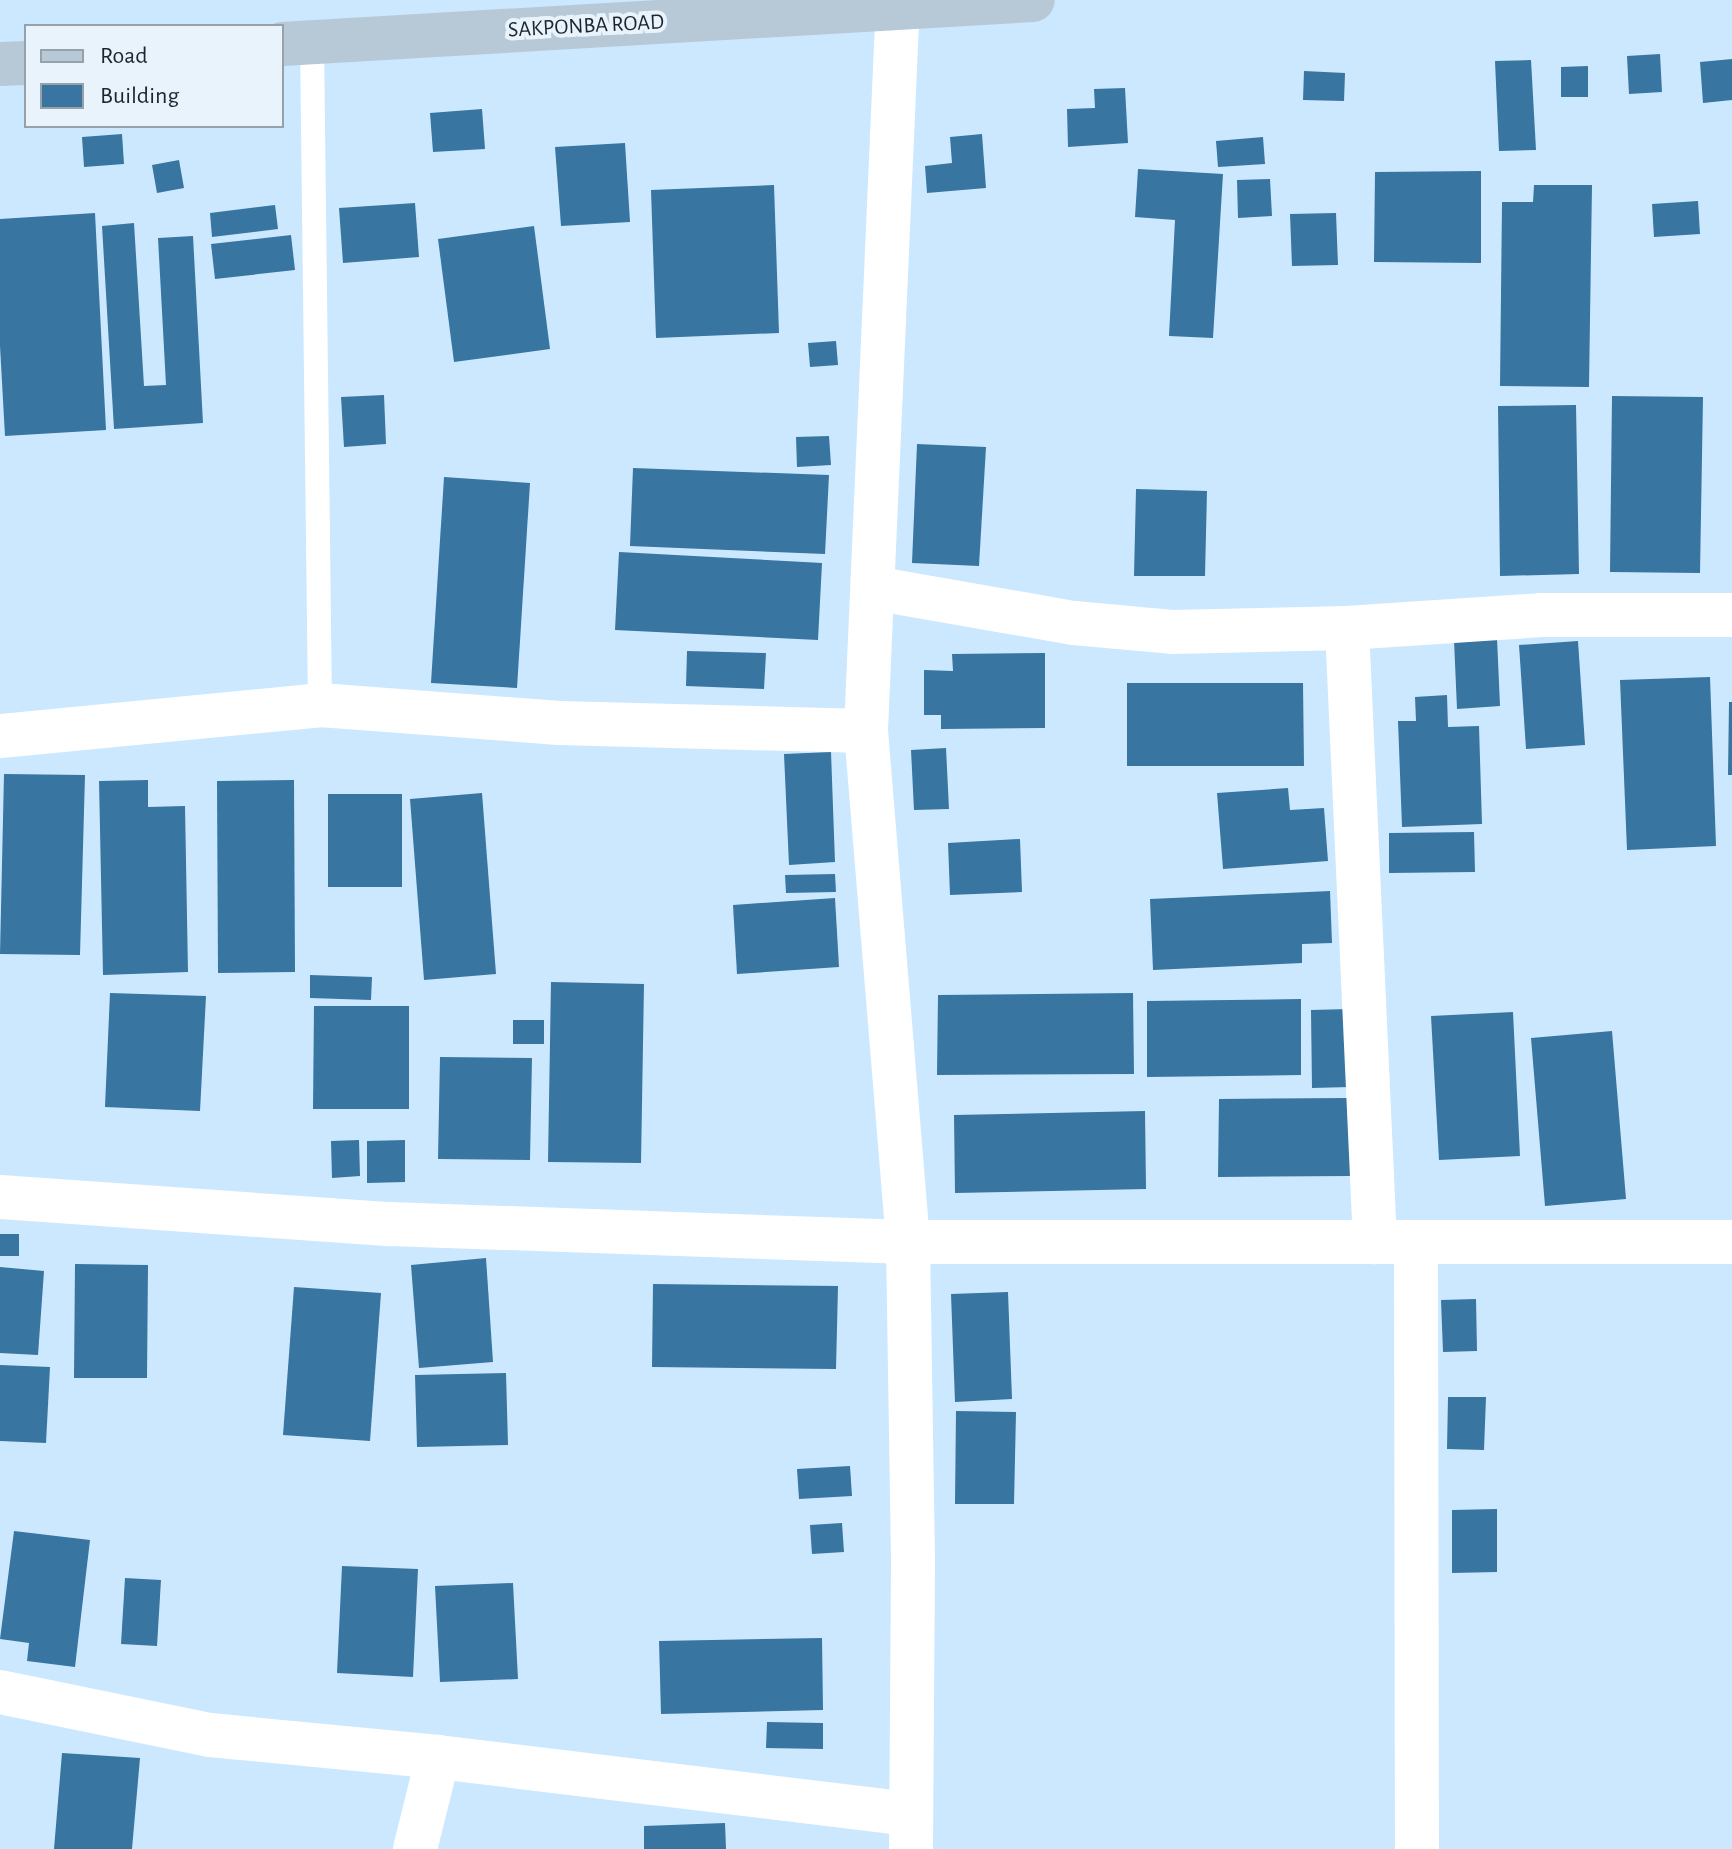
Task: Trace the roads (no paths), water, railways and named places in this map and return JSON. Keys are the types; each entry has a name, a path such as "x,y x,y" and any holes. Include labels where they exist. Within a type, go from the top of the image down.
{"main road":[{"name":"SAKPONBA ROAD","path":"297,43 898,4 1033,0"},
{"path":"0,64 24,63"}],"street":[{"path":"0,1692 210,1735 438,1757 911,1831 913,1563 908,1242 866,731 898,4"},
{"path":"873,588 1074,623 1172,632 1347,628 1541,615 1732,615"},
{"path":"1347,628 1396,1242 1417,1849"},
{"path":"0,736 320,705 559,723 866,731"},
{"path":"0,1197 390,1224 908,1242 1732,1242"},
{"path":"415,1849 438,1757"}],"lane":[{"path":"297,43 320,705"}]}
